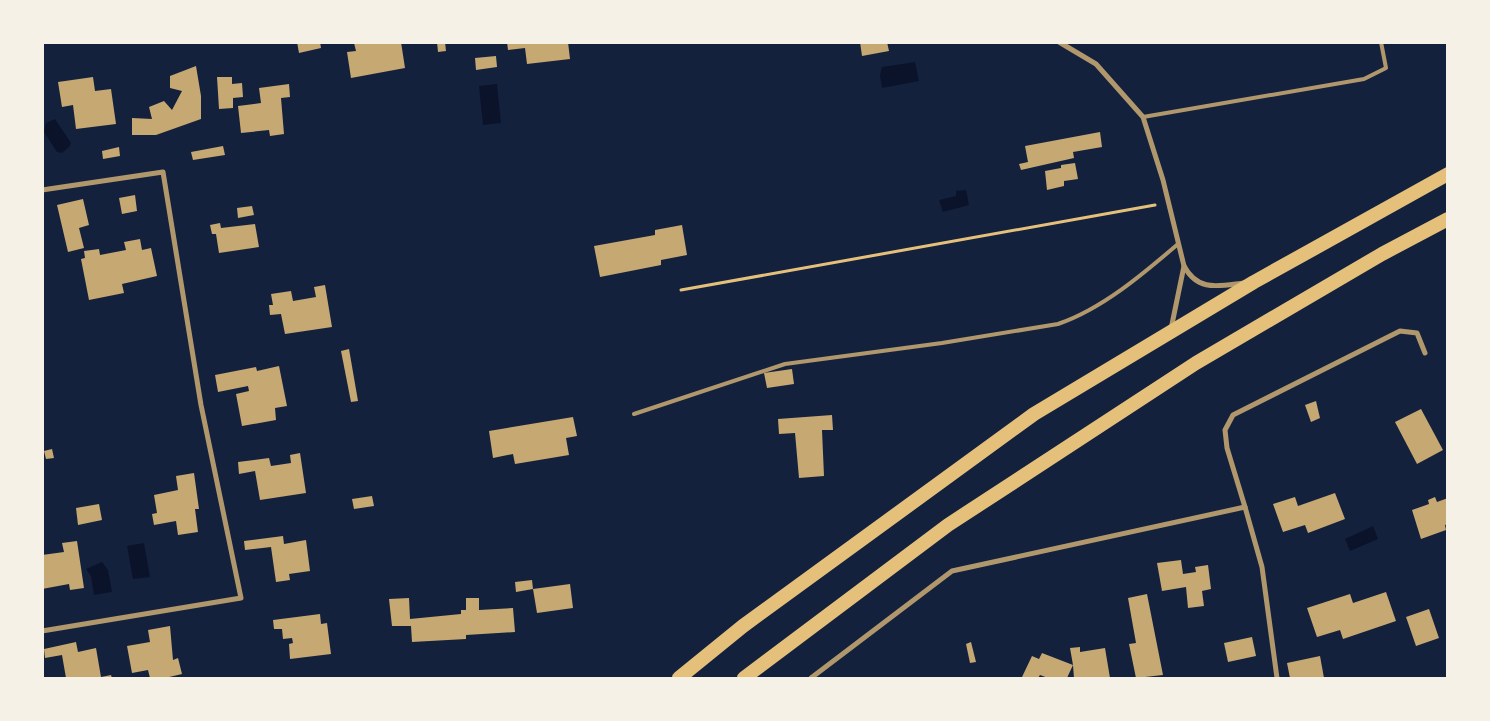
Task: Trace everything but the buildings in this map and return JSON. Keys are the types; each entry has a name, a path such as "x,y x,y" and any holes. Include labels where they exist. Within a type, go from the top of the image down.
{"highway":[{"path":"678,678 743,626 1034,414 1254,282 1448,174"},
{"path":"744,678 948,525 1188,368 1382,254 1448,220"}],"street":[{"path":"1059,42 1096,64 1143,117 1168,202 1184,266 1190,277 1199,284 1221,286 1254,282"},
{"path":"42,190 163,172 201,405 241,598 42,631"},
{"path":"1170,331 1184,266"},
{"path":"1277,678 1262,567 1227,448 1225,430 1233,415 1400,331 1417,334 1425,353"},
{"path":"811,678 952,571 1245,507"}],"lane":[{"path":"1143,117 1364,79 1386,68 1381,42"},
{"path":"634,414 785,364 950,342 1058,324 1071,320 1105,300 1178,244"}],"path":[{"path":"681,290 1168,202"}],"water":[{"path":"915,62 919,81 882,88 880,75 882,67"},
{"path":"497,84 501,123 483,125 479,86"},
{"path":"55,119 71,143 62,153 57,152 44,132 46,123"},
{"path":"966,190 969,205 943,212 939,200 956,196 956,191"},
{"path":"1373,526 1378,539 1350,551 1345,539"},
{"path":"144,543 150,577 133,579 127,546"},
{"path":"102,562 108,570 112,592 94,595 91,576 86,569"}]}
